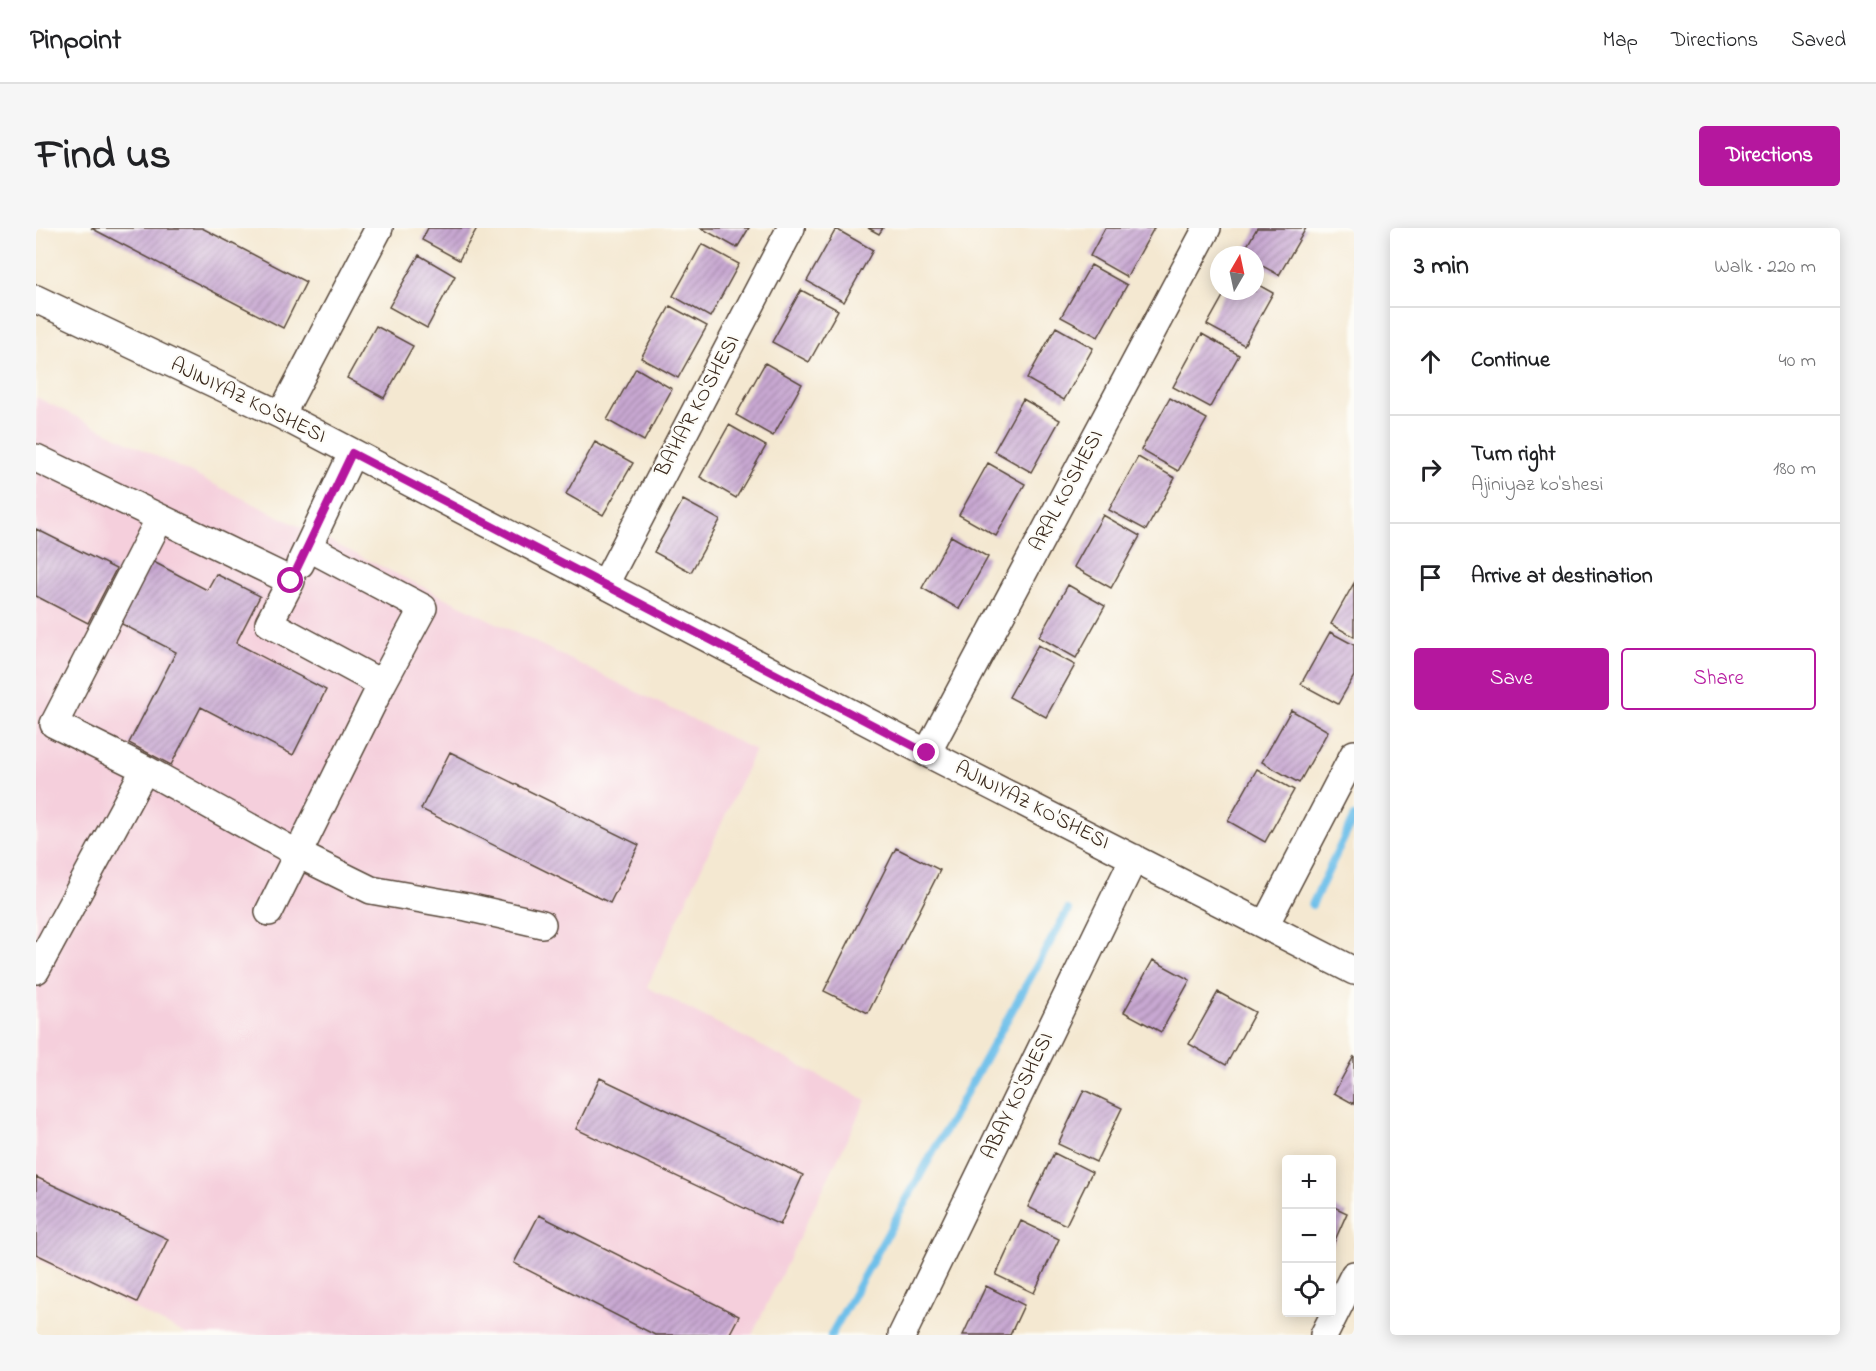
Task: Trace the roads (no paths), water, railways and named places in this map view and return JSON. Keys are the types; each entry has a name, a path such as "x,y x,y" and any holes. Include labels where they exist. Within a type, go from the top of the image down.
{"street":[{"path":"281,415 379,228"},
{"name":"BA'HA'R KO'SHESI","path":"605,584 791,228"},
{"name":"ARAL KO'SHESI","path":"927,753 1207,228"},
{"name":"AJINIYAZ KO'SHESI","path":"36,299 281,415 927,753 1354,971"},
{"path":"352,453 269,623 381,684"},
{"path":"36,458 291,581"},
{"path":"160,518 54,724 145,769 298,854 371,890 467,907 542,924"},
{"path":"269,912 381,684 423,608 308,547"},
{"path":"1265,925 1354,754"},
{"path":"36,970 145,769"},
{"name":"ABAY KO'SHESI","path":"902,1335 1134,858"},
{"path":"1323,1335 1354,1275"}],"waterway":[{"path":"1312,905 1354,817"},
{"path":"831,1335 1068,910"}]}
